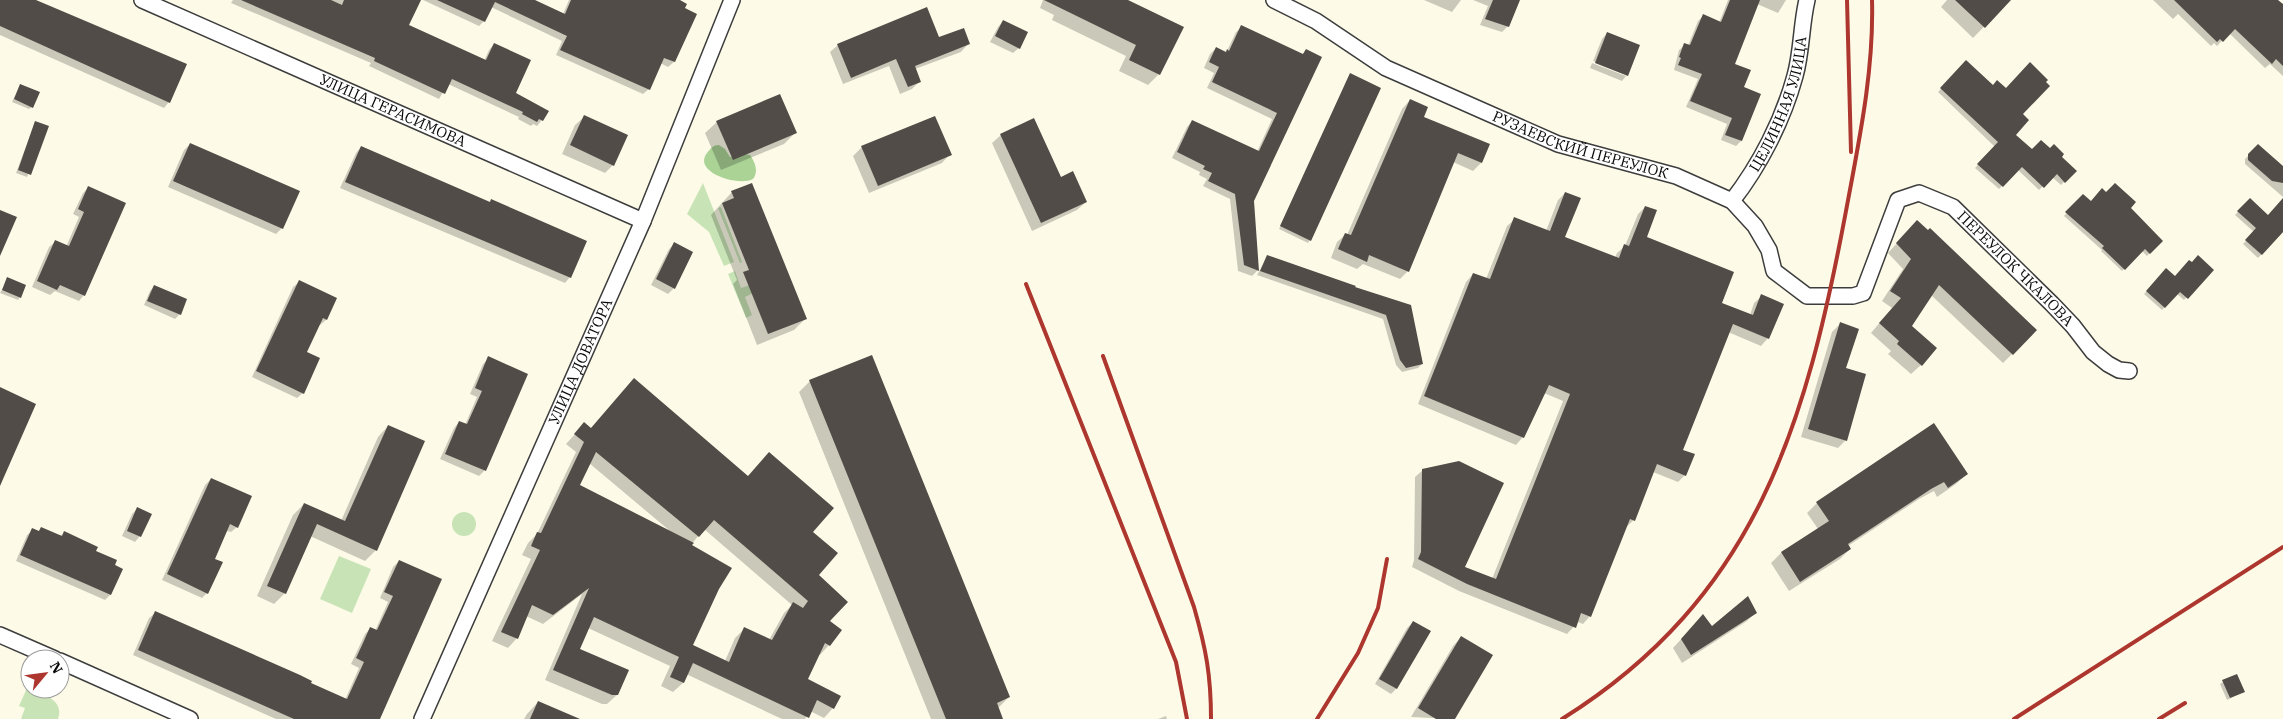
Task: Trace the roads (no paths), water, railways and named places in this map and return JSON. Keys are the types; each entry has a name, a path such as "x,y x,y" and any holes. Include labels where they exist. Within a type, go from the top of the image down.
{"street":[{"name":"УЛИЦА ГЕРАСИМОВА","path":"142,0 643,221"},
{"name":"УЛИЦА ДОВАТОРА","path":"422,719 643,221 732,0"},
{"name":"РУЗАЕВСКИЙ ПЕРЕУЛОК","path":"1274,0 1316,21 1386,68 1558,144 1676,176 1732,202 1755,226 1769,250 1774,271 1807,296 1853,296 1863,293"},
{"name":"ЦЕЛИННАЯ УЛИЦА","path":"1732,202 1748,180 1774,132 1796,75 1807,0"},
{"name":"ПЕРЕУЛОК ЧКАЛОВА","path":"1863,293 1898,200 1919,193 1953,206 2052,304 2073,326 2093,352 2119,370 2129,371"},
{"path":"0,635 32,649"},
{"path":"70,665 190,719"}],"railway":[{"path":"1847,0 1851,152"},
{"path":"1562,719 1629,671 1683,618 1727,561 1762,499 1790,433 1812,363 1830,289 1865,106 1871,53 1872,0"},
{"path":"1026,284 1176,662 1187,719"},
{"path":"1103,356 1194,607 1207,662 1211,719"},
{"path":"2014,719 2283,547"},
{"path":"1317,719 1358,653 1378,608 1387,559"},
{"path":"2159,719 2185,703"}]}
